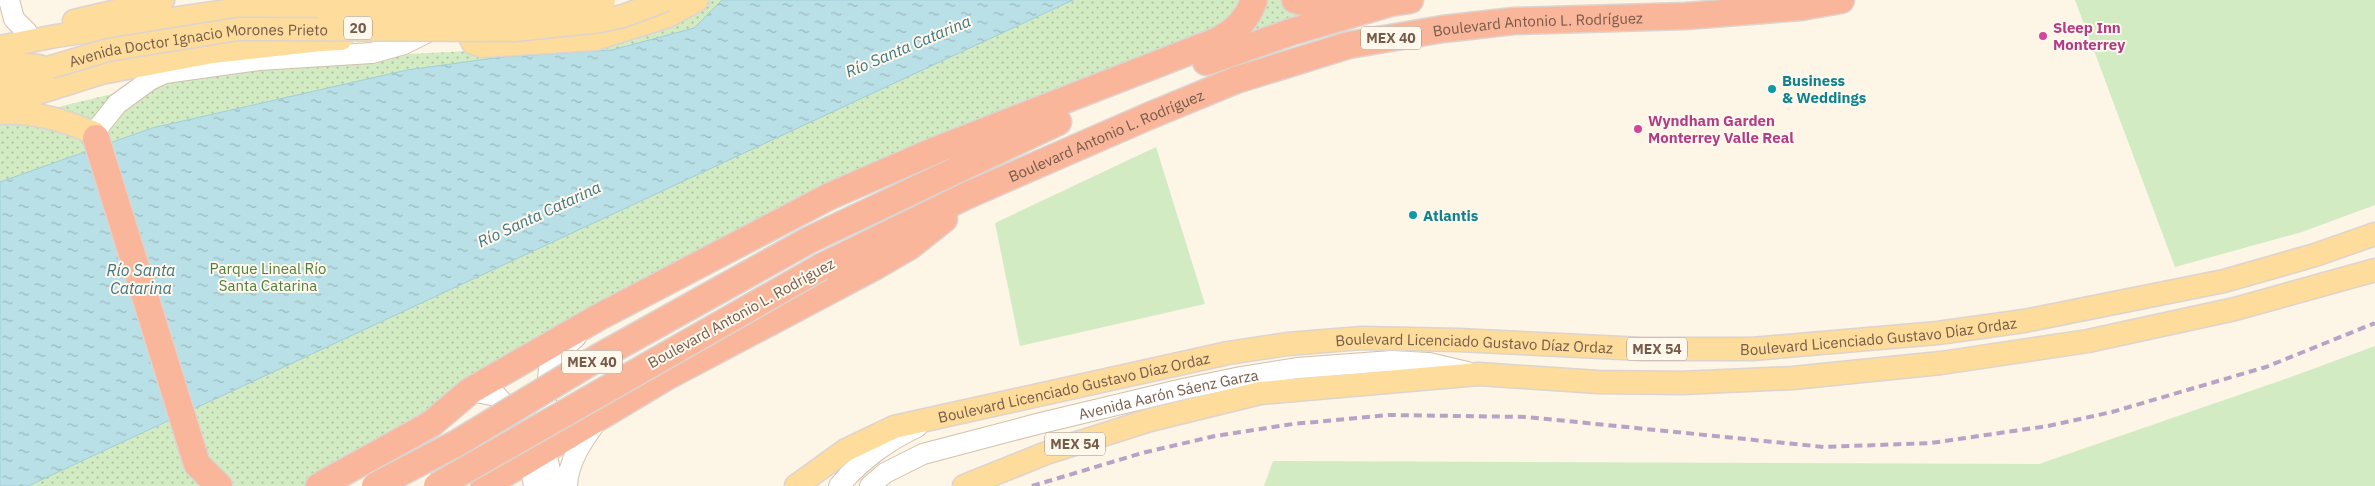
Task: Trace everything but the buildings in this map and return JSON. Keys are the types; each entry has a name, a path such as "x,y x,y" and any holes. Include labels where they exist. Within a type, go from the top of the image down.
{"highway":[{"path":"319,486 431,424 470,391 599,318 830,196 936,150 1219,40 1233,32 1244,21 1254,0"},
{"path":"1295,0 1318,6 1400,2"},
{"name":"Boulevard Antonio L. Rodríguez","path":"437,486 820,268 968,195 1236,80 1348,45 1443,29 1514,21 1686,16 1802,7 1841,0"},
{"name":"Boulevard Antonio L. Rodríguez","path":"376,486 460,442 599,358 809,240 1036,131 1233,52 1400,2"},
{"path":"95,136 197,472 219,486"},
{"path":"484,486 714,350 874,267 910,246 942,221 968,195"}],"main road":[{"path":"0,37 163,0"},
{"path":"0,105 101,73 212,52 320,40 377,38 390,34 402,24 405,14 402,0"},
{"path":"474,0 465,17 464,25 473,43 482,46 595,40 668,16 697,0"},
{"name":"Avenida Doctor Ignacio Morones Prieto","path":"0,47 56,36 240,9 522,10 604,0"},
{"name":"Avenida Doctor Ignacio Morones Prieto","path":"0,84 108,50 238,28 515,30 601,21 623,16 666,0"},
{"path":"0,66 15,64 51,67"},
{"path":"0,112 20,112 47,116 95,136"},
{"name":"Boulevard Licenciado Gustavo Díaz Ordaz","path":"796,486 863,440 894,426 913,421 935,419 1228,353 1288,344 1362,338 1458,340 1643,349 1752,349 1938,333 2024,321 2224,281 2315,255 2375,234"},
{"name":"Boulevard Licenciado Gustavo Díaz Ordaz","path":"964,486 1050,452 1150,420 1260,393 1478,374 1598,382 1682,383 1793,378 1941,363 2098,339 2235,309 2375,270"}],"street":[{"path":"9,0 14,19 27,32"},
{"path":"95,136 117,104 150,80 165,74 259,60 372,53 404,44 436,28 468,0"},
{"path":"534,486 549,370 563,349 599,318"},
{"name":"Avenida Aarón Sáenz Garza","path":"870,486 885,474 922,454 1055,419 1241,377 1297,368 1392,361 1429,363 1478,374"},
{"path":"470,391 497,396 518,420 554,486"},
{"path":"568,486 568,478 579,447 600,417"},
{"path":"839,486 864,462 896,437 935,419"}],"green space":[{"name":"Río Santa Catarina","path":"707,0 1385,0 1282,25 845,191 320,486 0,486 0,121 166,81 253,67 409,54 612,44"},
{"path":"2075,0 2375,0 2375,205 2302,232 2175,267"},
{"path":"1156,147 1205,304 1020,346 995,223"},
{"path":"2375,346 2375,486 1264,486 1273,461 2039,464"}],"water":[{"name":"Río Santa Catarina","path":"722,0 1073,0 28,486 0,486 0,182 152,128 407,70 502,57 612,50 694,28"}],"railway":[{"path":"1032,486 1142,453 1215,436 1293,424 1389,415 1527,417 1824,447 1931,443 2048,426 2112,412 2266,367 2375,323"}],"place":[{"name":"Sleep Inn Monterrey","path":"2043,36"},
{"name":"Business & Weddings","path":"1772,89"},
{"name":"Wyndham Garden Monterrey Valle Real","path":"1638,129"},
{"name":"Atlantis","path":"1413,215"}],"park label":[{"name":"Parque Lineal Río Santa Catarina","path":"268,276"}]}
